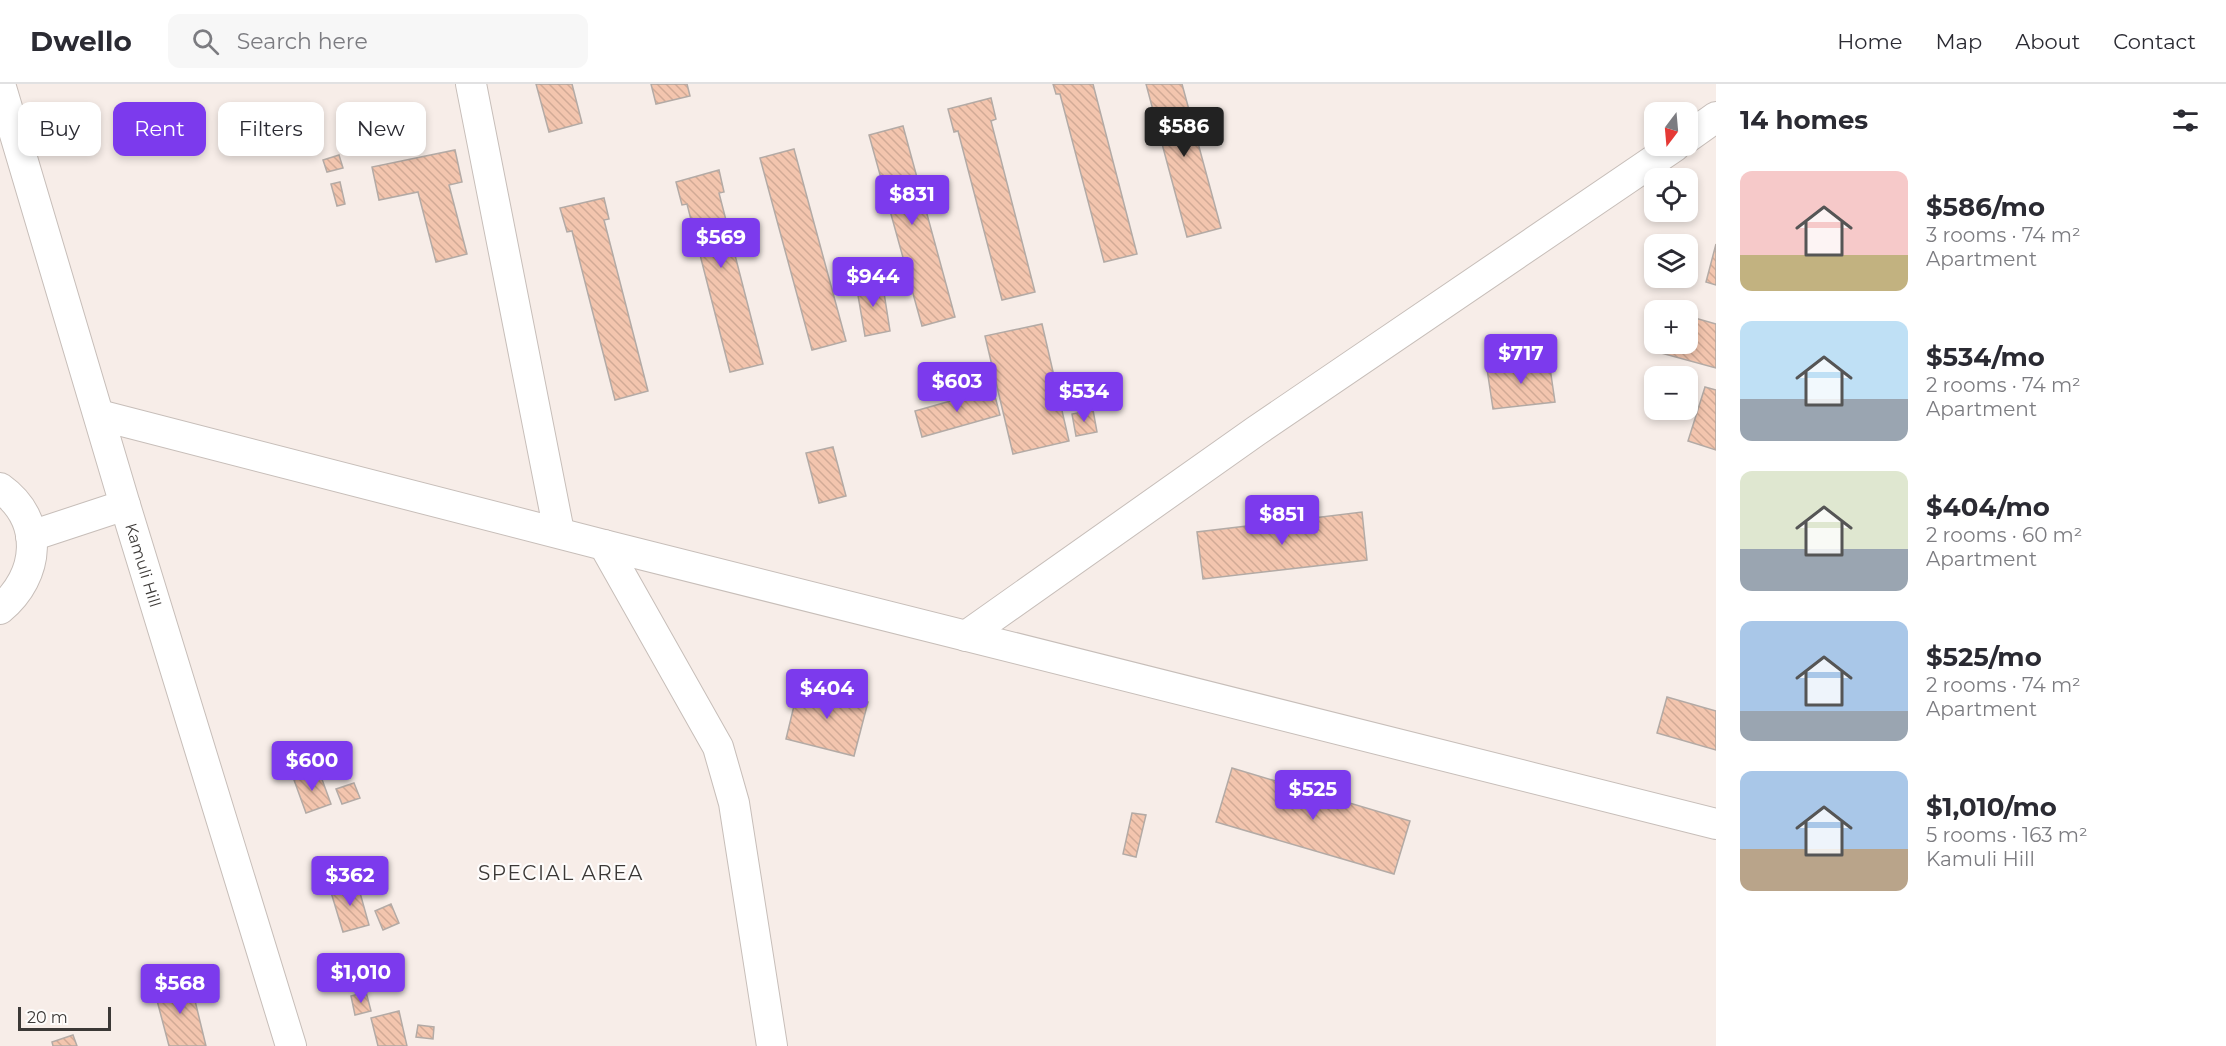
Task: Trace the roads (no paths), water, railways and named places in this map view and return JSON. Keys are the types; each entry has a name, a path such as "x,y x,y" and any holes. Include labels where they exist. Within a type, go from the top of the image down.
{"street":[{"name":"Kamuli Hill","path":"0,84 125,505 291,1046"},
{"path":"471,84 559,532"},
{"path":"1698,130 1716,117"},
{"path":"966,636 1256,431 1660,156"},
{"path":"99,415 604,545 1716,824"},
{"path":"0,488 16,503 26,519 32,553 25,578 11,600 0,609"},
{"path":"30,536 125,505"},
{"path":"604,545 718,747 734,803 772,1046"}],"district":[{"name":"SPECIAL AREA","path":"561,873"}]}
